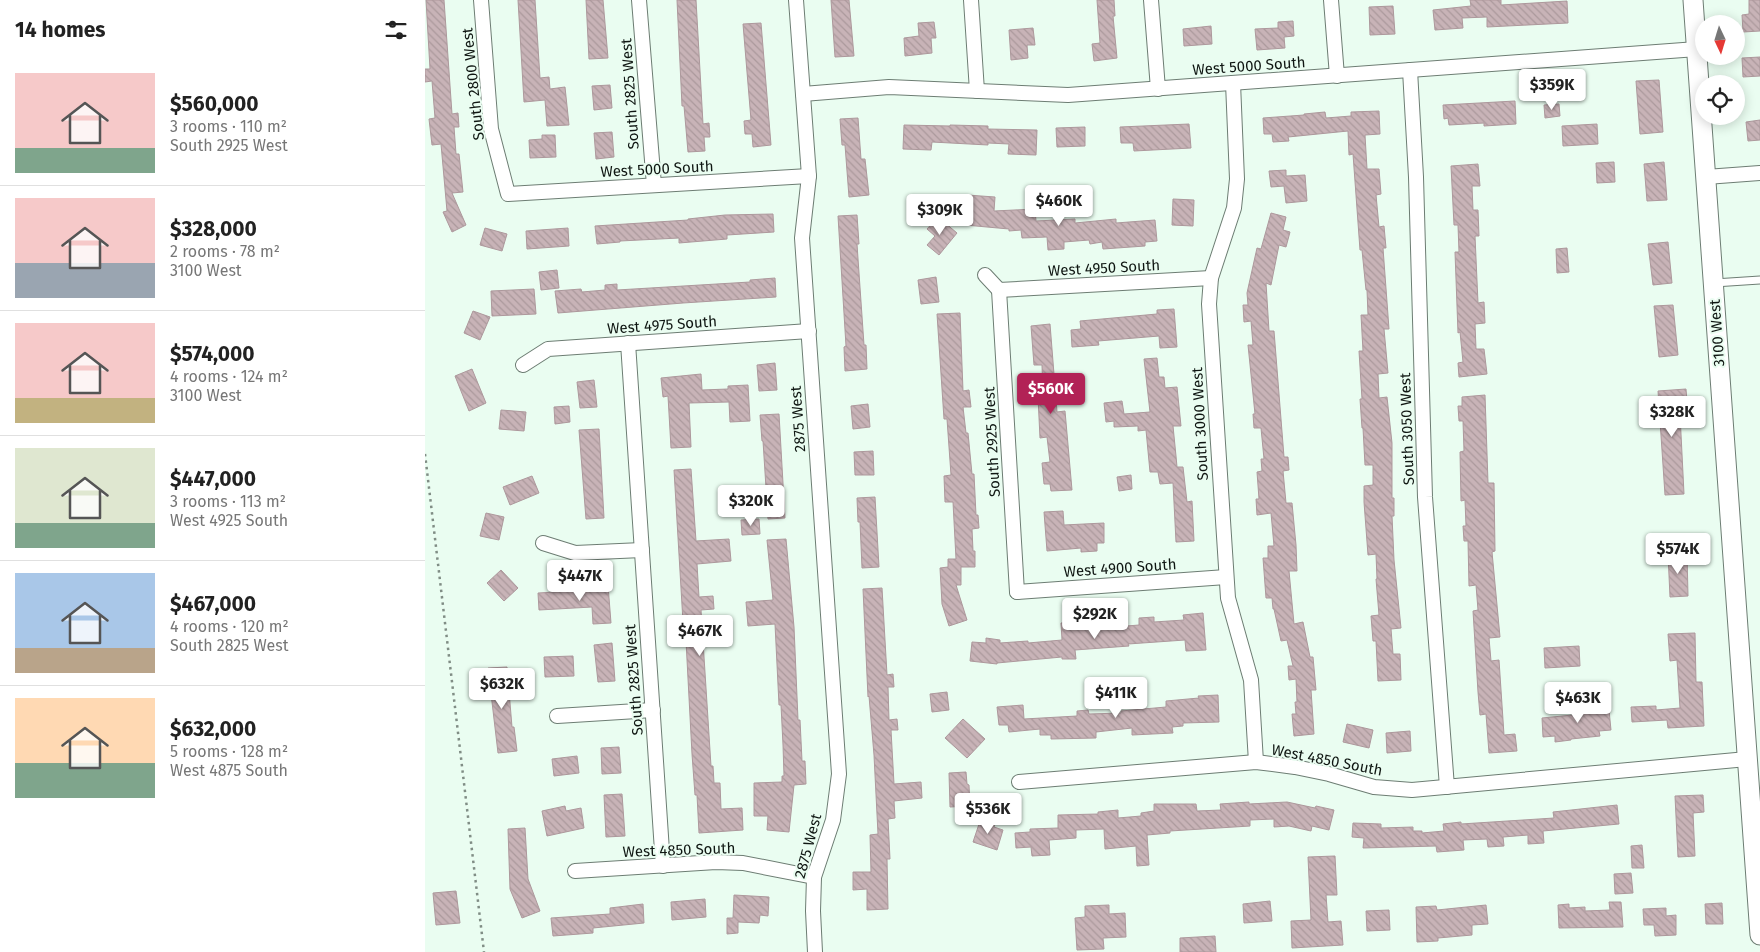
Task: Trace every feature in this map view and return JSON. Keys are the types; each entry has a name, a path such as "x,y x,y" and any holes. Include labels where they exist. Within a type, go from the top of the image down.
{"street":[{"name":"South 2800 West","path":"481,0 491,129 508,194"},
{"name":"South 2825 West","path":"639,0 654,185"},
{"name":"2875 West","path":"796,0 809,176 803,238 839,774 833,820 814,877 815,952"},
{"path":"971,0 977,91"},
{"path":"1151,0 1158,88"},
{"path":"1331,0 1337,76"},
{"name":"3100 West","path":"1693,0 1695,25"},
{"name":"West 5000 South","path":"803,94 889,87 1069,95 1695,50"},
{"name":"3100 West","path":"1698,65 1760,936"},
{"name":"South 3050 West","path":"1410,70 1416,186 1425,497 1447,787"},
{"name":"South 3000 West","path":"1233,83 1237,179 1234,208 1211,278 1209,304 1228,598 1251,680 1256,762"},
{"path":"1706,177 1760,173"},
{"name":"West 5000 South","path":"508,194 809,176"},
{"path":"985,275 999,290"},
{"name":"West 4950 South","path":"999,290 1211,278"},
{"name":"South 2925 West","path":"999,290 1012,596"},
{"name":"West 4975 South","path":"523,365 548,349 809,331"},
{"name":"South 2825 West","path":"628,343 663,866"},
{"path":"543,542 575,553 642,550"},
{"name":"West 4900 South","path":"1012,596 1226,577"},
{"path":"557,716 653,710"},
{"name":"West 4850 South","path":"1019,782 1256,762 1295,766 1374,787 1412,790 1747,759"},
{"name":"West 4850 South","path":"575,871 716,862 743,863 814,877"}],"lane":[{"path":"1713,283 1760,280"}],"path":[{"path":"425,454 484,952"}],"building":[{"path":"426,0 444,0 452,114 458,113 459,127 454,127 456,154 459,154 463,192 452,193 466,225 452,232 443,212 447,211 441,144 432,145 429,119 435,118 432,81 425,82 425,69 430,69"},
{"path":"518,0 535,0 540,78 549,77 550,89 565,87 569,125 547,126 545,100 524,102"},
{"path":"586,0 603,0 608,58 589,59"},
{"path":"677,0 696,0 703,124 709,123 710,137 704,137 705,151 688,152 684,106 682,106"},
{"path":"831,0 849,0 854,56 835,57"},
{"path":"1097,0 1114,0 1115,16 1113,16 1117,58 1094,61 1092,44 1100,43"},
{"path":"1470,0 1501,0 1501,5 1567,1 1568,23 1487,27 1487,17 1462,18 1463,28 1435,30 1433,10 1471,6"},
{"path":"1749,0 1760,0 1760,31 1745,32 1745,15 1742,15 1749,14"},
{"path":"1393,6 1395,34 1370,35 1369,7"},
{"path":"1293,21 1294,36 1284,37 1285,48 1257,50 1255,29 1278,28 1278,22"},
{"path":"934,22 936,38 931,38 932,53 905,56 904,38 919,36 918,23"},
{"path":"761,23 771,145 753,147 752,134 745,134 744,121 751,120 743,24"},
{"path":"1211,26 1212,44 1184,46 1183,29"},
{"path":"1033,28 1035,45 1027,45 1028,58 1011,60 1009,30"},
{"path":"1760,57 1760,76 1745,77 1743,75 1742,65 1745,65 1745,58"},
{"path":"1659,80 1663,132 1640,134 1636,81"},
{"path":"610,85 612,108 594,110 592,86"},
{"path":"1515,101 1516,124 1484,126 1484,123 1449,125 1448,118 1444,119 1443,105"},
{"path":"1559,104 1560,116 1545,118 1544,105"},
{"path":"1379,111 1380,134 1365,135 1367,169 1379,169 1381,194 1376,195 1379,227 1384,226 1386,248 1383,248 1389,329 1384,329 1388,373 1378,374 1379,398 1387,397 1392,443 1394,560 1401,628 1391,629 1393,654 1400,654 1401,680 1378,681 1376,641 1373,641 1371,616 1379,615 1376,554 1368,555 1364,502 1364,486 1373,485 1373,465 1365,465 1360,399 1362,399 1359,351 1363,351 1361,315 1368,315 1367,290 1362,250 1360,250 1353,154 1349,155 1348,131 1288,137 1289,141 1273,142 1272,134 1264,134 1263,118 1325,112 1326,118 1351,116 1351,112"},
{"path":"858,118 861,159 865,159 869,195 849,197 845,145 842,145 840,119"},
{"path":"1760,120 1760,140 1748,141 1746,122"},
{"path":"1189,124 1191,148 1134,151 1133,143 1121,143 1120,127"},
{"path":"1597,124 1598,144 1563,146 1562,126"},
{"path":"904,125 988,126 988,129 1037,130 1036,155 1008,154 1009,144 988,143 988,145 932,142 931,150 903,149"},
{"path":"1085,127 1085,146 1057,147 1056,128"},
{"path":"612,132 614,157 596,159 594,133"},
{"path":"542,135 555,135 556,157 530,158 529,140 542,139"},
{"path":"1614,162 1615,182 1597,183 1596,163"},
{"path":"1664,162 1667,200 1647,201 1644,164"},
{"path":"1478,164 1480,186 1472,186 1473,210 1478,210 1479,236 1475,236 1478,303 1484,302 1485,323 1475,324 1476,349 1484,349 1487,374 1459,377 1458,363 1463,362 1460,332 1458,333 1455,252 1459,252 1458,225 1454,225 1451,166"},
{"path":"1286,170 1286,176 1305,175 1307,201 1286,203 1284,186 1271,187 1269,171"},
{"path":"967,195 995,197 994,211 1035,209 1036,221 1075,219 1075,223 1116,219 1116,223 1155,220 1157,241 1145,242 1145,246 1103,249 1102,242 1090,244 1089,240 1064,242 1064,249 1048,250 1047,237 1022,238 1021,230 1009,231 1009,229 965,225"},
{"path":"1173,199 1194,200 1193,226 1172,225"},
{"path":"1271,213 1286,217 1283,230 1290,232 1286,247 1279,245 1271,285 1266,283 1269,331 1274,331 1284,457 1288,457 1289,470 1283,471 1286,503 1292,503 1296,545 1297,571 1289,571 1294,624 1303,622 1310,657 1313,657 1316,690 1311,690 1314,734 1294,736 1292,714 1296,714 1296,679 1289,680 1288,666 1293,666 1287,640 1281,641 1272,598 1266,598 1263,558 1268,558 1268,546 1274,546 1271,513 1257,515 1256,499 1259,499 1257,472 1262,471 1261,459 1264,459 1261,428 1254,428 1253,414 1255,414 1248,345 1253,345 1251,321 1244,322 1243,305 1248,305 1247,293 1257,248 1261,249"},
{"path":"773,214 774,232 727,235 727,239 679,243 679,238 597,244 595,226 688,220 725,215"},
{"path":"857,215 859,244 857,244 867,369 845,371 844,347 846,346 838,216"},
{"path":"938,217 957,233 939,255 927,245 935,236 927,229"},
{"path":"485,228 507,234 502,251 480,245"},
{"path":"568,228 569,246 527,249 526,231"},
{"path":"1668,242 1672,283 1653,285 1648,244"},
{"path":"1567,248 1569,272 1557,273 1556,249"},
{"path":"557,270 559,288 541,290 539,272"},
{"path":"936,277 939,302 921,304 918,280"},
{"path":"775,278 776,297 558,313 555,291 581,289 582,292 605,290 605,285 617,284 617,290 750,282 750,280"},
{"path":"534,289 536,314 492,316 491,291"},
{"path":"1673,305 1678,355 1659,357 1654,306"},
{"path":"1174,309 1177,347 1160,348 1159,336 1098,341 1099,345 1072,347 1071,330 1081,329 1080,321 1157,314 1157,310"},
{"path":"473,311 490,317 480,340 464,333"},
{"path":"960,313 963,391 969,390 971,407 963,407 972,474 974,474 976,515 978,515 979,528 972,529 975,567 961,567 961,585 956,585 967,620 949,626 942,604 940,568 948,567 948,559 956,559 953,502 945,502 944,476 951,475 947,419 944,419 937,314"},
{"path":"1050,324 1057,412 1065,411 1072,490 1051,491 1050,484 1044,484 1042,463 1050,462 1047,437 1040,438 1038,397 1043,397 1042,365 1034,365 1031,326"},
{"path":"1157,358 1159,377 1164,377 1165,388 1177,387 1181,426 1173,426 1177,467 1183,467 1187,502 1192,501 1194,541 1176,542 1173,483 1160,484 1158,472 1150,472 1146,430 1138,431 1138,426 1114,427 1114,421 1106,422 1104,403 1122,401 1124,414 1150,412 1144,359"},
{"path":"775,363 777,390 759,391 757,365"},
{"path":"472,369 486,403 469,411 455,376"},
{"path":"701,374 702,390 728,389 728,386 748,385 750,421 730,422 729,402 689,403 691,447 671,448 668,396 663,397 661,378"},
{"path":"594,380 597,407 580,408 577,382"},
{"path":"1686,389 1688,413 1680,414 1684,494 1665,495 1658,391"},
{"path":"1485,395 1488,483 1494,483 1495,551 1492,552 1500,637 1489,638 1491,661 1499,660 1504,735 1515,734 1517,751 1489,753 1486,714 1480,715 1478,692 1473,611 1478,610 1476,585 1469,586 1468,541 1464,541 1463,526 1466,526 1465,500 1461,501 1460,452 1464,451 1463,421 1459,421 1458,406 1462,406 1462,397"},
{"path":"868,404 870,427 853,429 851,406"},
{"path":"569,406 570,422 555,424 554,407"},
{"path":"501,410 526,412 524,431 499,429"},
{"path":"779,414 785,518 768,519 760,415"},
{"path":"599,429 604,518 586,519 579,430"},
{"path":"873,451 874,475 855,475 854,452"},
{"path":"691,469 696,541 729,539 731,561 697,564 699,597 713,596 714,609 701,610 711,766 713,766 714,783 720,783 721,809 742,808 743,830 699,833 692,754 674,470"},
{"path":"1131,475 1132,489 1119,491 1117,477"},
{"path":"532,476 539,493 510,505 503,487"},
{"path":"875,497 879,567 862,568 857,498"},
{"path":"1063,511 1064,525 1104,523 1104,543 1097,543 1097,551 1081,552 1081,548 1047,551 1044,512"},
{"path":"486,513 504,517 499,540 480,536"},
{"path":"759,519 760,534 742,535 741,520"},
{"path":"786,539 794,627 798,720 800,720 802,761 805,761 806,784 794,785 789,832 767,830 768,816 754,816 754,783 782,782 782,776 784,776 783,745 775,624 748,626 746,602 773,600 767,540"},
{"path":"1687,553 1688,596 1670,597 1668,554"},
{"path":"501,570 518,588 504,601 487,583"},
{"path":"608,585 611,623 593,624 592,607 539,610 538,593 590,590 590,586"},
{"path":"882,588 887,675 893,674 894,687 888,687 889,720 897,719 898,730 891,730 894,784 921,782 922,798 894,801 895,818 888,819 890,859 887,859 888,909 867,910 867,889 853,890 853,872 871,872 870,835 878,834 874,755 868,697 863,589"},
{"path":"1203,613 1206,650 1186,651 1185,640 1075,650 1076,659 1062,659 1062,657 997,664 970,661 972,642 986,643 986,638 1000,640 1000,643 1062,640 1061,623 1074,622 1075,629 1100,628 1099,621 1114,620 1115,627 1139,625 1139,618 1154,617 1154,622 1184,620 1183,615"},
{"path":"1695,633 1696,682 1702,682 1704,726 1668,728 1667,720 1632,722 1631,707 1656,706 1656,710 1680,708 1677,660 1670,661 1668,634"},
{"path":"612,643 615,681 598,682 594,645"},
{"path":"1579,646 1580,666 1545,668 1544,648"},
{"path":"573,656 574,676 545,677 544,657"},
{"path":"507,667 512,727 514,727 517,751 498,753 488,668"},
{"path":"947,692 949,710 932,712 930,694"},
{"path":"1218,695 1219,722 1183,723 1183,726 1172,727 1173,733 1132,735 1132,728 1096,732 1096,738 1051,739 1051,735 1040,735 1040,729 1009,732 1008,725 999,725 997,707 1023,705 1024,719 1077,716 1077,711 1088,710 1089,714 1121,713 1121,711 1166,707 1166,701"},
{"path":"1597,703 1597,711 1609,710 1611,730 1599,731 1600,736 1555,742 1555,736 1543,737 1542,718 1583,714 1582,705"},
{"path":"963,719 985,739 967,758 945,738"},
{"path":"1347,724 1373,730 1369,748 1343,742"},
{"path":"1410,731 1411,751 1387,753 1386,733"},
{"path":"619,747 621,773 602,774 601,748"},
{"path":"577,756 579,773 554,776 552,759"},
{"path":"966,772 970,806 950,807 949,773"},
{"path":"622,794 625,836 606,837 604,795"},
{"path":"1703,795 1704,812 1693,813 1695,856 1678,857 1675,796"},
{"path":"1249,802 1249,804 1287,802 1334,810 1329,830 1312,826 1311,831 1289,826 1274,827 1274,819 1250,820 1250,826 1170,831 1170,833 1147,835 1149,865 1137,866 1136,846 1105,849 1104,829 1076,830 1076,838 1049,840 1050,855 1032,856 1031,847 1016,848 1015,833 1030,832 1030,829 1058,828 1058,815 1098,814 1098,812 1118,810 1118,818 1141,816 1141,813 1154,811 1154,804 1196,804 1197,811 1221,810 1220,804"},
{"path":"1617,805 1619,824 1543,831 1544,843 1528,844 1528,835 1503,837 1504,846 1488,847 1487,839 1463,840 1464,850 1437,852 1436,846 1363,848 1364,838 1352,837 1353,823 1381,824 1381,828 1413,827 1413,831 1422,831 1422,833 1444,831 1443,824 1554,818 1553,812"},
{"path":"565,806 566,811 581,808 584,828 547,836 542,811"},
{"path":"981,818 995,823 994,827 1003,830 997,850 973,842"},
{"path":"525,828 528,879 540,911 522,918 510,889 508,829"},
{"path":"1642,845 1644,868 1632,868 1631,846"},
{"path":"1335,856 1337,895 1326,895 1328,922 1341,921 1343,945 1292,948 1291,921 1311,920 1308,857"},
{"path":"1631,873 1633,893 1615,894 1614,874"},
{"path":"456,891 460,923 436,925 433,893"},
{"path":"734,895 769,897 768,916 760,915 759,923 738,922 738,933 727,934 727,918 733,918"},
{"path":"705,899 706,917 672,920 671,902"},
{"path":"1270,901 1272,921 1244,923 1243,904"},
{"path":"1609,902 1621,902 1623,927 1559,928 1558,905 1569,904 1569,908 1585,907 1585,911 1610,910"},
{"path":"1722,903 1723,924 1706,924 1705,904"},
{"path":"643,904 644,923 593,928 593,933 553,936 551,918 610,914 610,908"},
{"path":"1109,905 1109,914 1125,913 1126,937 1103,938 1104,949 1077,950 1075,918 1085,917 1085,906"},
{"path":"1486,905 1488,924 1472,925 1472,935 1438,938 1438,941 1417,942 1416,907 1436,906 1437,910"},
{"path":"1666,908 1666,916 1676,915 1676,935 1655,936 1654,925 1644,925 1643,909"},
{"path":"1389,910 1390,930 1367,931 1366,911"},
{"path":"1215,936 1216,952 1180,952 1180,938"}]}
